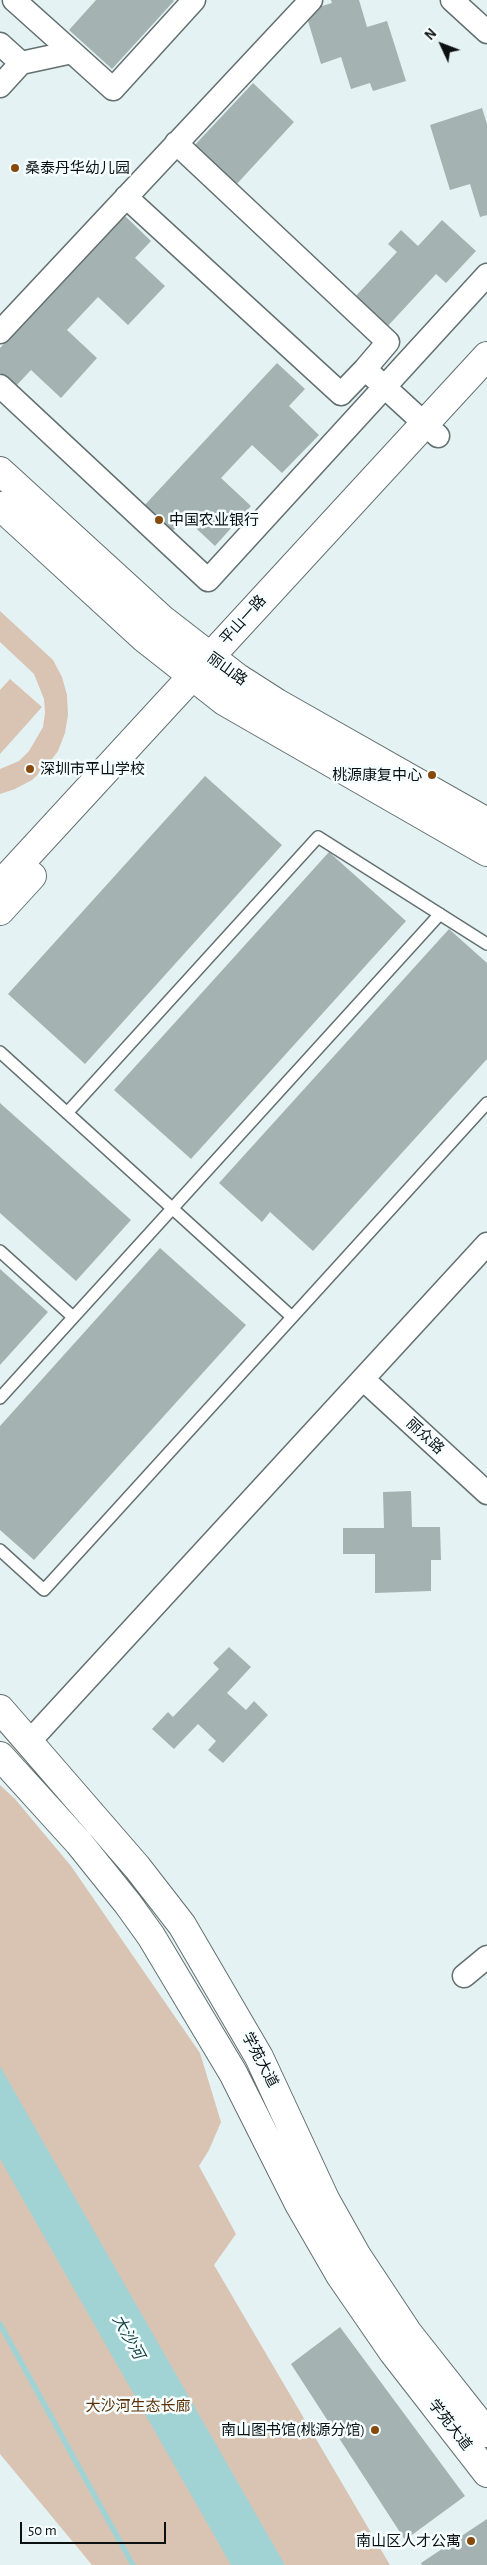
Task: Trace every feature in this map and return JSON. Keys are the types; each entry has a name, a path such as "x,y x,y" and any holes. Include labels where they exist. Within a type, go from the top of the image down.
{"street":[{"path":"14,0 113,89 194,0"},
{"path":"0,332 311,0"},
{"path":"452,0 487,32"},
{"path":"0,44 21,63"},
{"path":"0,86 21,63 72,52"},
{"path":"126,197 341,394 365,369 388,342 176,144"},
{"path":"0,386 208,580 487,275"},
{"name":"平山一路","path":"0,911 208,672 431,430 487,356"},
{"path":"365,369 431,430"},
{"name":"平山一路","path":"431,430 487,382"},
{"name":"丽山路","path":"0,471 162,619 208,672 268,728 487,852"},
{"name":"丽山路","path":"0,506 144,638 208,672 278,703 487,822"},
{"name":"平山一路","path":"0,885 208,672"},
{"path":"28,1743 487,1244"},
{"name":"丽众路","path":"363,1379 487,1493"},
{"name":"学苑大道","path":"0,1709 137,1867 182,1925 259,2056 325,2199 357,2256 408,2333 487,2433"},
{"name":"学苑大道","path":"0,1756 79,1843 151,1936 228,2066 299,2204 340,2275 393,2352 487,2473"},
{"path":"464,1976 487,1958"}],"lane":[{"path":"67,1113 318,837 487,944"},
{"path":"0,1398 440,914"},
{"path":"0,1052 292,1317"},
{"path":"0,1550 44,1590 487,1103"},
{"path":"0,1251 74,1317"}],"green space":[{"path":"0,611 53,660 62,677 67,695 68,715 65,733 58,751 46,767 32,780 0,794 0,769 19,761 29,751 43,727 45,713 44,699 34,674 0,642"},
{"path":"10,679 42,707 0,754 0,690"},
{"name":"大沙河生态长廊","path":"0,1785 15,1799 71,1866 200,2053 221,2122 209,2150 199,2166 236,2234 214,2265 390,2565 92,2565 0,2454"}],"water":[{"name":"大沙河","path":"0,2066 285,2565 231,2565 0,2159"}],"building":[{"path":"96,0 174,1 112,69 69,30"},
{"path":"331,0 359,0 367,27 387,21 406,81 373,91 370,83 351,89 341,57 321,64 305,11 332,3"},
{"path":"253,83 294,122 234,187 192,148"},
{"path":"482,108 487,124 487,215 480,217 470,184 450,190 430,125"},
{"path":"124,215 151,241 135,258 165,286 128,325 98,297 67,330 97,358 61,398 31,370 15,387 0,373 0,348"},
{"path":"442,220 476,251 446,283 436,274 386,328 354,298 397,252 388,244 401,230 418,246"},
{"path":"277,363 305,389 289,406 319,435 282,473 252,445 221,478 251,506 215,546 185,518 169,535 141,509"},
{"path":"205,776 282,845 85,1064 8,994"},
{"path":"329,852 406,921 191,1159 114,1090"},
{"path":"449,929 487,963 487,1059 313,1251 270,1212 262,1222 219,1183"},
{"path":"0,1103 131,1220 76,1281 0,1213"},
{"path":"160,1248 246,1325 34,1560 0,1530 0,1426"},
{"path":"0,1269 48,1312 0,1365"},
{"path":"411,1491 412,1527 440,1527 441,1560 431,1560 431,1591 375,1593 375,1554 343,1554 343,1528 384,1528 383,1492"},
{"path":"229,1647 251,1667 227,1693 246,1710 254,1701 268,1715 223,1763 208,1750 216,1741 198,1724 174,1749 152,1729 168,1712 173,1717 219,1669 213,1663"},
{"name":"南山图书馆(桃源分馆)","path":"340,2327 465,2496 405,2540 291,2364"},
{"name":"南山区人才公寓","path":"487,2519 487,2565 422,2565 421,2563"}],"waterway":[{"path":"0,2324 133,2565"}],"place":[{"name":"桑泰丹华幼儿园","path":"15,168"},
{"name":"中国农业银行","path":"159,520"},
{"name":"深圳市平山学校","path":"30,769"},
{"name":"桃源康复中心","path":"432,775"},
{"name":"南山图书馆(桃源分馆)","path":"375,2430"},
{"name":"南山区人才公寓","path":"471,2541"}]}
